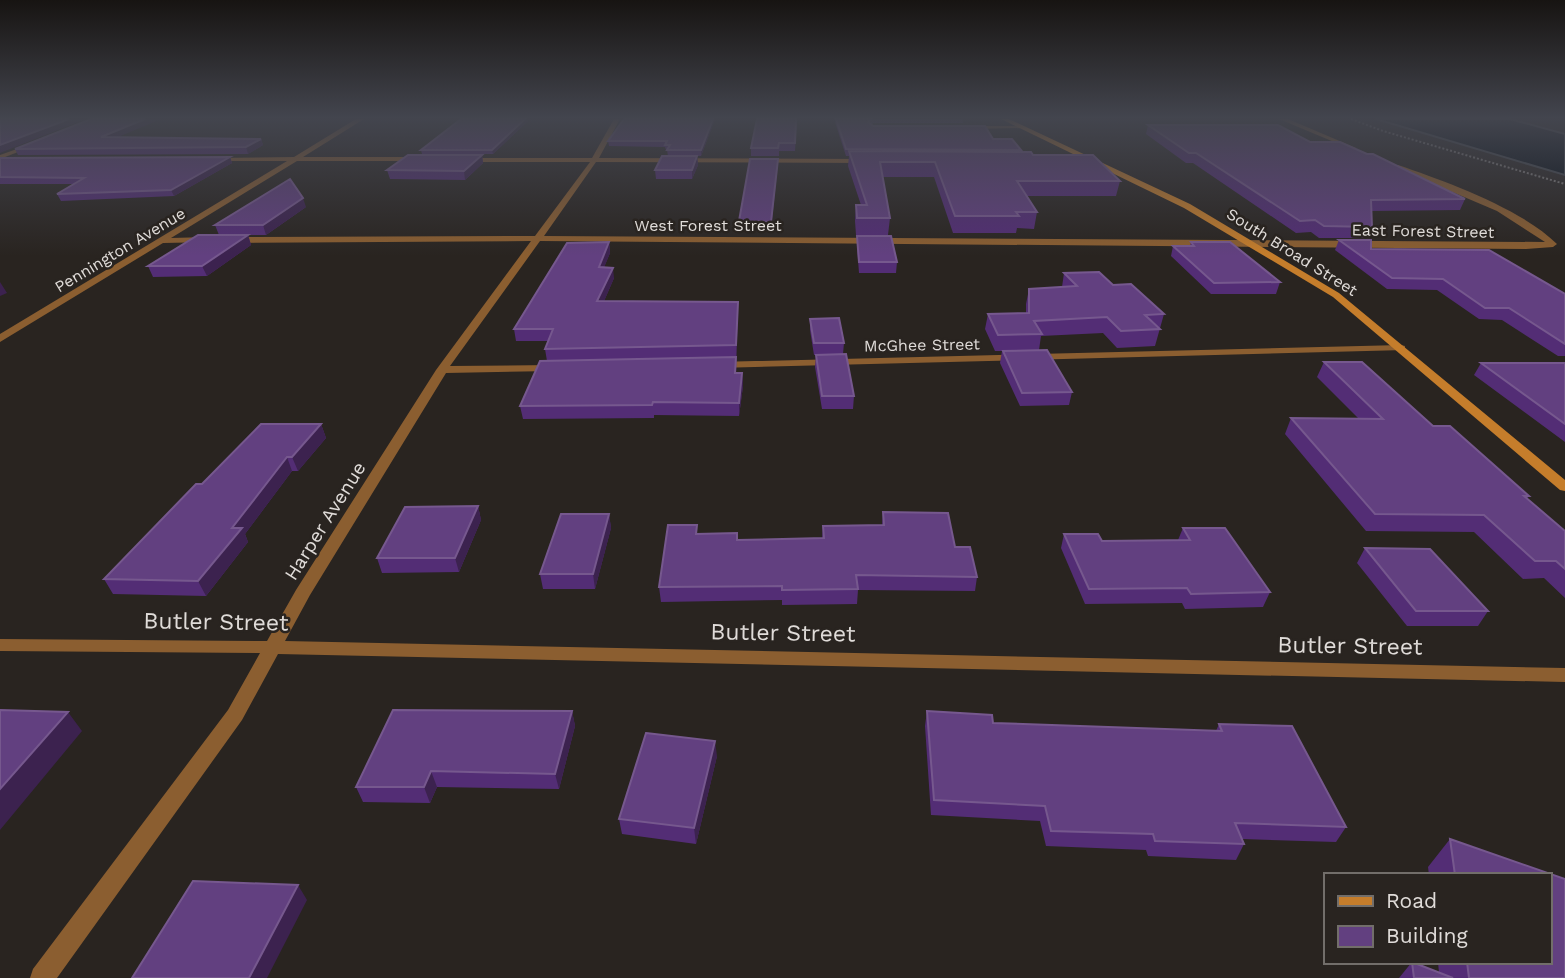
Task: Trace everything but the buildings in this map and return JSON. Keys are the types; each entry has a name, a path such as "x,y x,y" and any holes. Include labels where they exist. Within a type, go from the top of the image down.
{"main road":[{"name":"South Broad Street","path":"1103,165 1252,243 1336,295 1565,487"}],"street":[{"name":"Pennington Avenue","path":"0,339 285,165"},
{"name":"Harper Avenue","path":"42,978 235,715 302,594 442,370 591,165"},
{"name":"East Forest Street","path":"1252,243 1553,244 1512,216 1392,165"},
{"name":"West Forest Street","path":"163,241 539,239 1252,243"},
{"name":"McGhee Street","path":"704,365 1401,348"},
{"path":"442,370 566,368"},
{"name":"Butler Street","path":"0,645 273,647 1565,675"}],"path":[{"path":"1501,165 1565,184"}],"shaded area":[{"path":"1530,165 1565,165 1565,175"}]}
